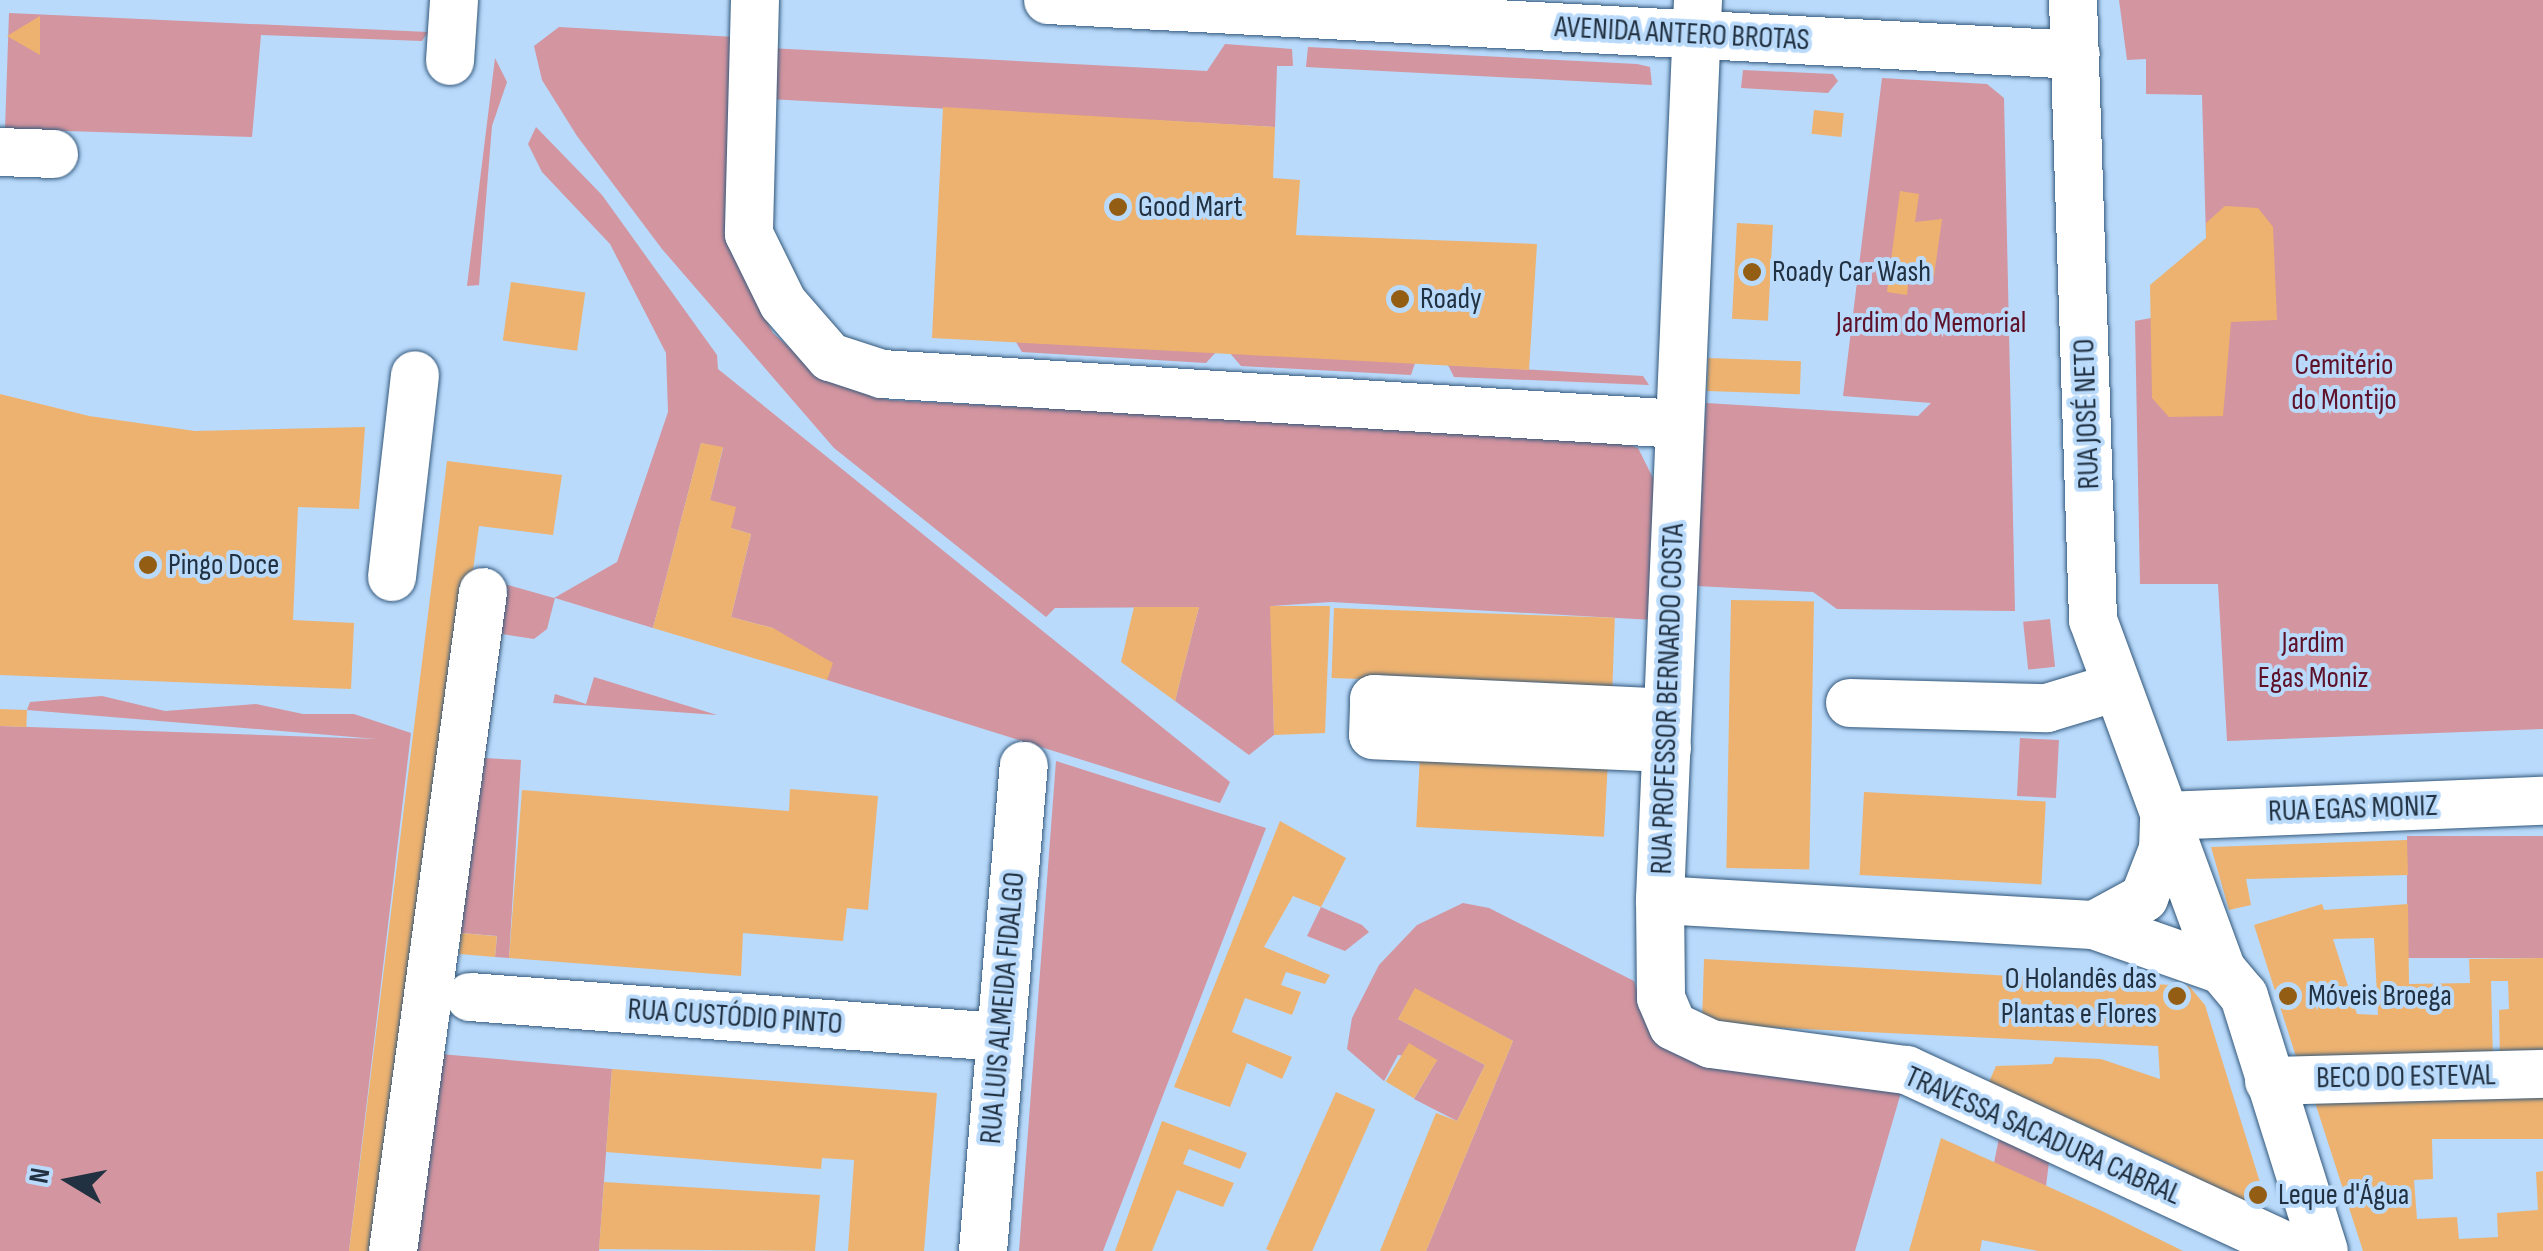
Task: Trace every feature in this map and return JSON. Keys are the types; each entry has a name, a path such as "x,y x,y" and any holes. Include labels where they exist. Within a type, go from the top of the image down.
{"street":[{"path":"450,61 454,0"},
{"path":"754,0 748,234 783,303 830,357 882,374 1678,424"},
{"name":"AVENIDA ANTERO BROTAS","path":"1048,0 1697,17 2076,55"},
{"name":"RUA JOSÉ NETO","path":"2073,0 2092,620 2112,688 2222,970 2244,996 2324,1251"},
{"name":"RUA PROFESSOR BERNARDO COSTA","path":"1697,17 1660,900 2094,925 2222,970"},
{"path":"0,152 54,154"},
{"path":"392,577 414,375"},
{"path":"393,1251 483,592"},
{"path":"1850,703 2047,708 2112,688"},
{"path":"1374,698 1667,730 1373,735 1374,698"},
{"name":"RUA LUIS ALMEIDA FIDALGO","path":"984,1251 1024,766"},
{"name":"RUA EGAS MONIZ","path":"2164,816 2543,801"},
{"path":"2094,925 2144,898 2163,849 2164,816"},
{"name":"TRAVESSA SACADURA CABRAL","path":"1660,900 1660,998 1673,1026 1711,1044 1907,1070 2297,1251"},
{"name":"RUA CUSTÓDIO PINTO","path":"470,997 1000,1037"},
{"name":"BECO DO ESTEVAL","path":"2269,1081 2543,1074"}],"green space":[{"name":"Cemitério do Montijo","path":"2119,0 2543,0 2543,729 2227,741 2218,584 2140,584 2135,321 2151,318 2206,238 2202,95 2146,94 2146,59 2127,60"},
{"path":"9,13 428,32 422,41 261,35 252,137 5,129"},
{"path":"559,27 735,37 730,249 773,333 824,378 889,400 1611,438 1638,448 1659,490 1653,620 1331,602 1271,606 1274,735 1249,755 1175,701 1199,607 1055,608 1046,617 834,448 662,249 577,136 542,80 534,46"},
{"path":"1225,44 1292,49 1293,66 1277,66 1275,127 769,99 769,48 1207,71"},
{"path":"1308,47 1637,64 1650,67 1652,85 1306,67"},
{"path":"495,58 507,82 492,126 479,285 467,286"},
{"path":"1743,70 1833,74 1838,81 1828,93 1741,88"},
{"name":"Jardim do Memorial","path":"1882,78 1987,84 2004,98 2015,611 1837,609 1813,592 1696,586 1706,403 1918,416 1931,403 1843,396"},
{"path":"536,127 602,195 717,355 718,369 1230,782 1220,803 827,680 773,628 731,617 751,534 731,528 710,500 723,448 701,443 653,628 555,598 547,629 534,639 502,634 485,758 521,760 509,958 495,957 497,936 461,933 454,954 504,584 554,598 617,562 668,412 666,353 610,244 542,172 528,144"},
{"path":"1016,342 1217,351 1206,363 1022,352"},
{"path":"1229,352 1415,363 1411,375 1241,366"},
{"path":"1448,365 1643,376 1649,385 1454,377"},
{"path":"2050,619 2055,667 2028,670 2023,622"},
{"path":"594,677 717,715 553,703 555,694 586,704"},
{"path":"102,696 165,711 256,704 303,714 354,714 411,733 349,1251 0,1251 0,726 377,739 27,710 30,702"},
{"path":"2020,738 2059,740 2056,798 2017,796"},
{"path":"1056,761 1266,828 1103,1251 1019,1251"},
{"path":"2407,836 2543,836 2543,958 2407,958"},
{"path":"1463,903 1489,908 1634,981 1651,1032 1902,1089 1855,1251 1426,1251 1513,1041 1415,989 1398,1019 1485,1065 1457,1121 1414,1099 1437,1060 1398,1055 1384,1081 1347,1049 1352,1018 1379,965 1417,925"},
{"path":"1321,907 1369,932 1345,951 1307,936"},
{"path":"440,1054 612,1069 599,1251 412,1251"},
{"path":"1999,1138 2049,1162 2046,1186 1994,1163"}],"building":[{"path":"40,16 40,55 7,36"},
{"name":"Good Mart","path":"943,107 1275,127 1273,178 1300,180 1296,235 1537,244 1529,370 932,338"},
{"path":"1814,110 1844,113 1841,137 1811,134"},
{"path":"1900,191 1919,194 1915,222 1942,219 1934,276 1910,266 1907,295 1887,292"},
{"path":"2225,206 2258,208 2273,227 2277,320 2231,322 2223,416 2169,417 2152,398 2150,285 2206,238 2206,223"},
{"name":"Roady Car Wash","path":"1737,223 1773,225 1768,321 1732,319"},
{"path":"511,282 585,292 577,351 503,340"},
{"path":"1708,358 1801,361 1800,394 1707,391"},
{"name":"Pingo Doce","path":"0,394 89,416 195,431 365,427 359,509 298,507 293,620 354,623 351,689 0,675"},
{"path":"701,443 723,447 710,500 736,507 731,528 751,534 731,617 773,628 833,663 827,680 653,628"},
{"path":"447,461 562,475 553,535 479,526 380,1251 349,1251"},
{"path":"1731,600 1814,601 1809,869 1726,868"},
{"path":"1270,606 1330,606 1325,733 1274,735"},
{"path":"1134,607 1199,607 1175,701 1121,662"},
{"path":"1334,608 1615,618 1612,688 1332,678"},
{"path":"0,709 27,710 26,727 0,726"},
{"path":"1420,755 1608,765 1604,837 1416,827"},
{"path":"790,789 878,796 868,910 847,908 843,941 743,933 741,976 509,958 522,790 789,811"},
{"path":"1864,792 2046,802 2041,884 1860,875"},
{"path":"1280,821 1346,858 1321,907 1293,896 1264,947 1330,975 1325,984 1286,972 1281,985 1301,992 1292,1015 1245,998 1232,1032 1292,1057 1282,1079 1247,1063 1230,1107 1174,1087"},
{"path":"2407,840 2408,875 2246,879 2251,905 2229,910 2211,847"},
{"path":"2322,904 2324,910 2408,904 2409,984 2470,983 2469,959 2543,958 2543,1060 2500,1060 2499,1010 2509,1009 2508,981 2491,981 2493,1061 2299,1066 2254,925","holes":["2374,938 2378,1015 2357,1014 2333,939"]},
{"path":"461,933 497,936 495,957 459,954"},
{"path":"1704,959 2189,986 2205,1005 2267,1205 2257,1212 2179,1175 2178,1168 1989,1082 1996,1066 2052,1064 2055,1057 2101,1059 2160,1079 2158,1046 1702,1024"},
{"path":"1415,988 1513,1041 1426,1251 1380,1251 1436,1113 1457,1121 1485,1065 1398,1019"},
{"path":"1409,1043 1437,1060 1414,1099 1386,1082"},
{"path":"612,1069 937,1093 924,1251 848,1251 854,1160 822,1158 821,1169 606,1152"},
{"path":"2543,1090 2543,1139 2432,1139 2433,1179 2414,1180 2417,1219 2457,1217 2459,1239 2498,1237 2497,1213 2538,1210 2536,1172 2543,1171 2543,1251 2363,1251 2312,1093"},
{"path":"1336,1092 1375,1109 1312,1251 1266,1249"},
{"path":"1162,1121 1247,1153 1240,1169 1189,1149 1183,1164 1234,1183 1223,1207 1177,1190 1152,1251 1115,1251"},
{"path":"1941,1138 2183,1251 2038,1251 1982,1240 1980,1251 1909,1251"},
{"path":"604,1182 820,1195 815,1251 599,1249"}],"place":[{"name":"Good Mart","path":"1118,207"},
{"name":"Roady Car Wash","path":"1752,272"},
{"name":"Roady","path":"1400,299"},
{"name":"Pingo Doce","path":"148,565"},
{"name":"O Holandês das Plantas e Flores","path":"2177,996"},
{"name":"Móveis Broega","path":"2288,996"},
{"name":"Leque d'Água","path":"2258,1195"}],"park label":[{"name":"Jardim Egas Moniz","path":"2313,660"}]}
